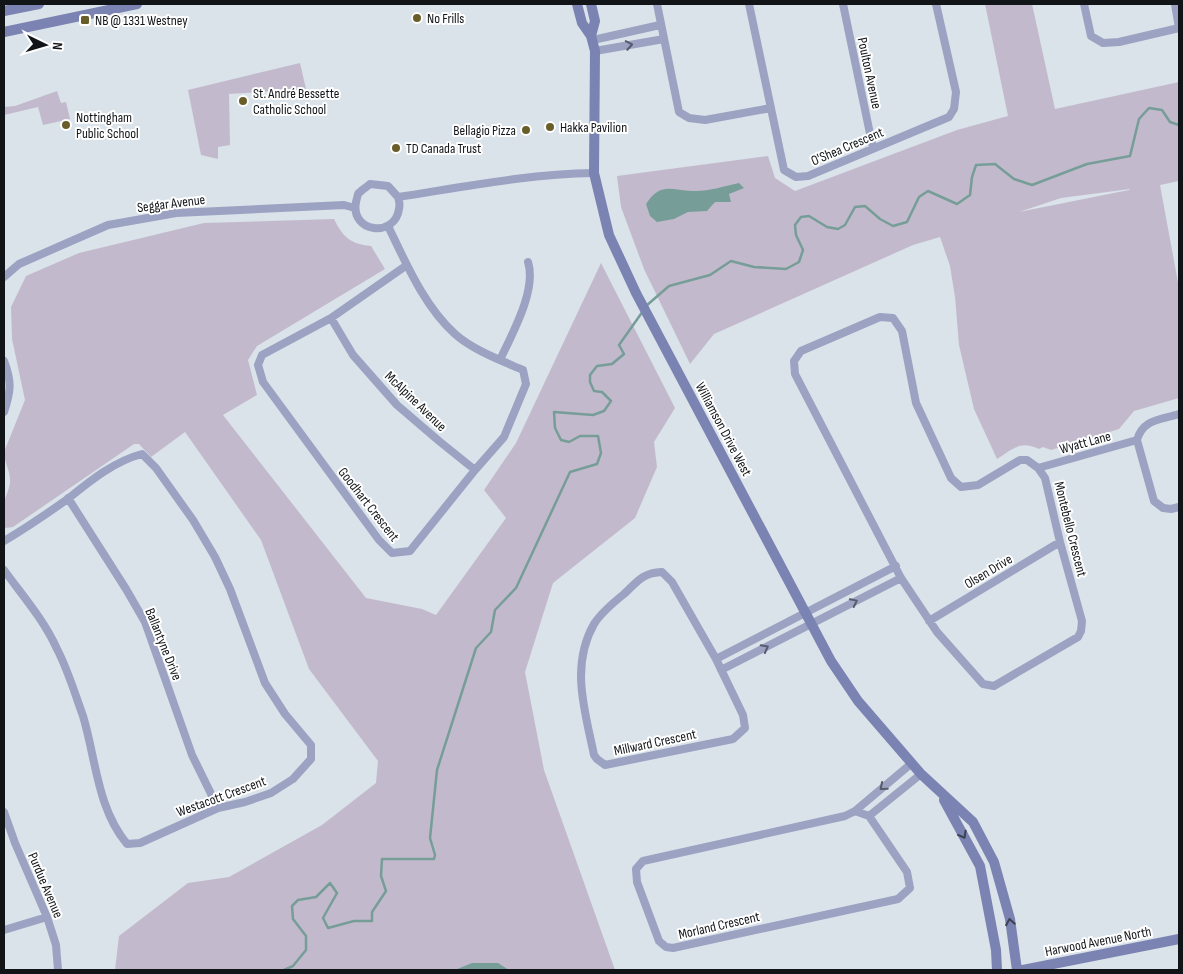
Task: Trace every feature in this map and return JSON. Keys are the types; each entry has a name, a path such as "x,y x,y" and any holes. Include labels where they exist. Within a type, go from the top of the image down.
{"street":[{"path":"4,11 39,4"},
{"path":"4,32 137,4"},
{"name":"Williamson Drive West","path":"577,4 582,23 592,38 595,51 594,173 609,235 636,293 831,661 858,701 921,774 973,822 994,862 1010,919 1017,970"},
{"name":"Williamson Drive West","path":"591,4 595,21 592,38"},
{"path":"657,4 679,112 689,118 705,120 771,108 749,4"},
{"name":"Poulton Avenue","path":"843,4 873,148"},
{"name":"O'Shea Crescent","path":"771,108 784,170 796,177 808,176 949,117 954,109 956,92 936,4"},
{"path":"1084,4 1091,36 1103,43 1118,42 1179,28 1175,4"},
{"path":"592,38 660,25"},
{"path":"595,51 664,39"},
{"path":"398,197 496,182 594,173"},
{"path":"370,184 388,186 398,197 399,209 394,220 388,226 374,229 365,225 358,218 355,208 358,194 370,184"},
{"name":"Seggar Avenue","path":"4,277 19,264 108,225 176,213 344,205 355,208"},
{"name":"Goodhart Crescent","path":"388,226 407,265 435,312 456,335 478,349 523,370 526,384 504,437 410,551 392,553 379,540 263,382 258,365 262,355 331,318 407,265"},
{"path":"500,360 520,315 530,286 530,267 528,262"},
{"name":"Montebello Crescent","path":"880,317 893,318 902,331 916,403 950,478 961,487 978,485 1020,460 1026,460 1038,468 1045,478 1060,542 1082,621 1081,631 1078,637 994,686 983,684 929,621 902,578 795,374 794,361 802,351 880,317"},
{"name":"McAlpine Avenue","path":"331,318 353,355 397,405 475,470"},
{"path":"4,361 11,382 4,412"},
{"path":"1179,414 1147,423 1140,430 1137,440 1154,501 1163,508 1179,507"},
{"name":"Wyatt Lane","path":"1038,468 1137,440"},
{"name":"Westacott Crescent","path":"4,541 84,485 127,458 142,454 152,463 193,520 215,557 230,589 265,683 311,746 311,759 293,779 271,794 218,808 140,843 127,844 116,830 105,805 83,718 57,648 42,622 4,570"},
{"name":"Ballantyne Drive","path":"68,498 145,622 192,755 218,808"},
{"name":"Olsen Drive","path":"929,621 1060,542"},
{"path":"716,659 896,566"},
{"name":"Millward Crescent","path":"648,572 662,572 672,582 721,670 743,715 745,728 733,739 606,765 594,755 582,694 580,671 584,649 595,623 615,601 648,572"},
{"path":"721,670 902,578"},
{"name":"Morland Crescent","path":"869,816 907,872 910,888 898,898 672,948 666,947 658,941 637,882 636,869 644,861 836,818 855,812 912,763"},
{"path":"855,812 869,816 921,774"},
{"name":"Williamson Drive West","path":"940,792 980,866 996,950 997,970"},
{"name":"Purdue Avenue","path":"4,812 15,843 47,917 56,945 58,970"},
{"path":"4,930 47,917"},
{"name":"Harwood Avenue North","path":"1023,970 1179,939"}],"shaded area":[{"path":"985,4 1032,4 1055,109 1179,82 1179,181 1160,185 1179,288 1179,398 1134,411 1119,429 1051,450 1027,445 1017,447 997,459 974,409 959,345 950,266 940,237 913,245 714,334 690,364 644,269 621,207 617,176 768,156 775,178 795,191 957,130 1008,116","holes":["1129,190 1019,212 1061,198"]},
{"path":"300,63 306,89 229,94 230,145 218,147 218,159 201,155 188,90"},
{"path":"57,91 61,103 66,102 70,119 43,125 38,107 4,115 4,107 15,106"},
{"path":"739,183 744,188 729,194 731,202 715,202 707,211 688,212 674,219 657,222 650,216 646,204 657,192 663,190 701,191"},
{"path":"334,219 344,235 352,241 371,246 385,269 257,346 248,360 257,395 223,415 366,598 422,609 436,615 506,518 484,490 516,443 601,263 675,408 654,442 657,467 635,518 553,583 525,672 544,770 615,970 115,970 119,936 188,883 229,877 322,825 376,783 378,761 309,669 261,540 185,432 151,457 139,444 134,444 13,527 5,528 3,504 10,485 10,479 4,452 25,400 12,339 11,307 26,276 79,253 204,223"},
{"path":"472,963 498,963 509,970 455,970"}],"waterway":[{"path":"646,306 669,286 710,275 731,261 754,267 786,269 799,262 803,250 796,235 795,225 801,217 809,216 827,227 838,229 845,225 855,207 865,206 880,219 893,226 907,222 919,197 928,191 957,204 970,195 972,177 976,165 995,164 1014,179 1032,185 1087,164 1130,156 1139,119 1149,108 1162,110 1170,122 1179,125"},
{"path":"284,970 293,966 306,950 306,936 293,919 292,906 298,900 316,897 330,883 337,893 323,918 328,928 354,921 372,921 372,912 386,891 381,876 382,859 434,859 435,855 430,838 437,770 476,648 491,632 495,610 516,588 570,472 597,464 601,453 598,436 580,436 569,442 561,440 555,428 554,412 593,415 604,411 611,401 602,392 594,391 590,382 590,375 597,366 612,364 624,354 619,345 643,311"}],"place":[{"name":"No Frills","path":"417,18"},
{"name":"NB @ 1331 Westney","path":"85,20"},
{"name":"St. André Bessette Catholic School","path":"243,101"},
{"name":"Nottingham Public School","path":"66,125"},
{"name":"Hakka Pavilion","path":"550,127"},
{"name":"Bellagio Pizza","path":"526,130"},
{"name":"TD Canada Trust","path":"396,148"}]}
